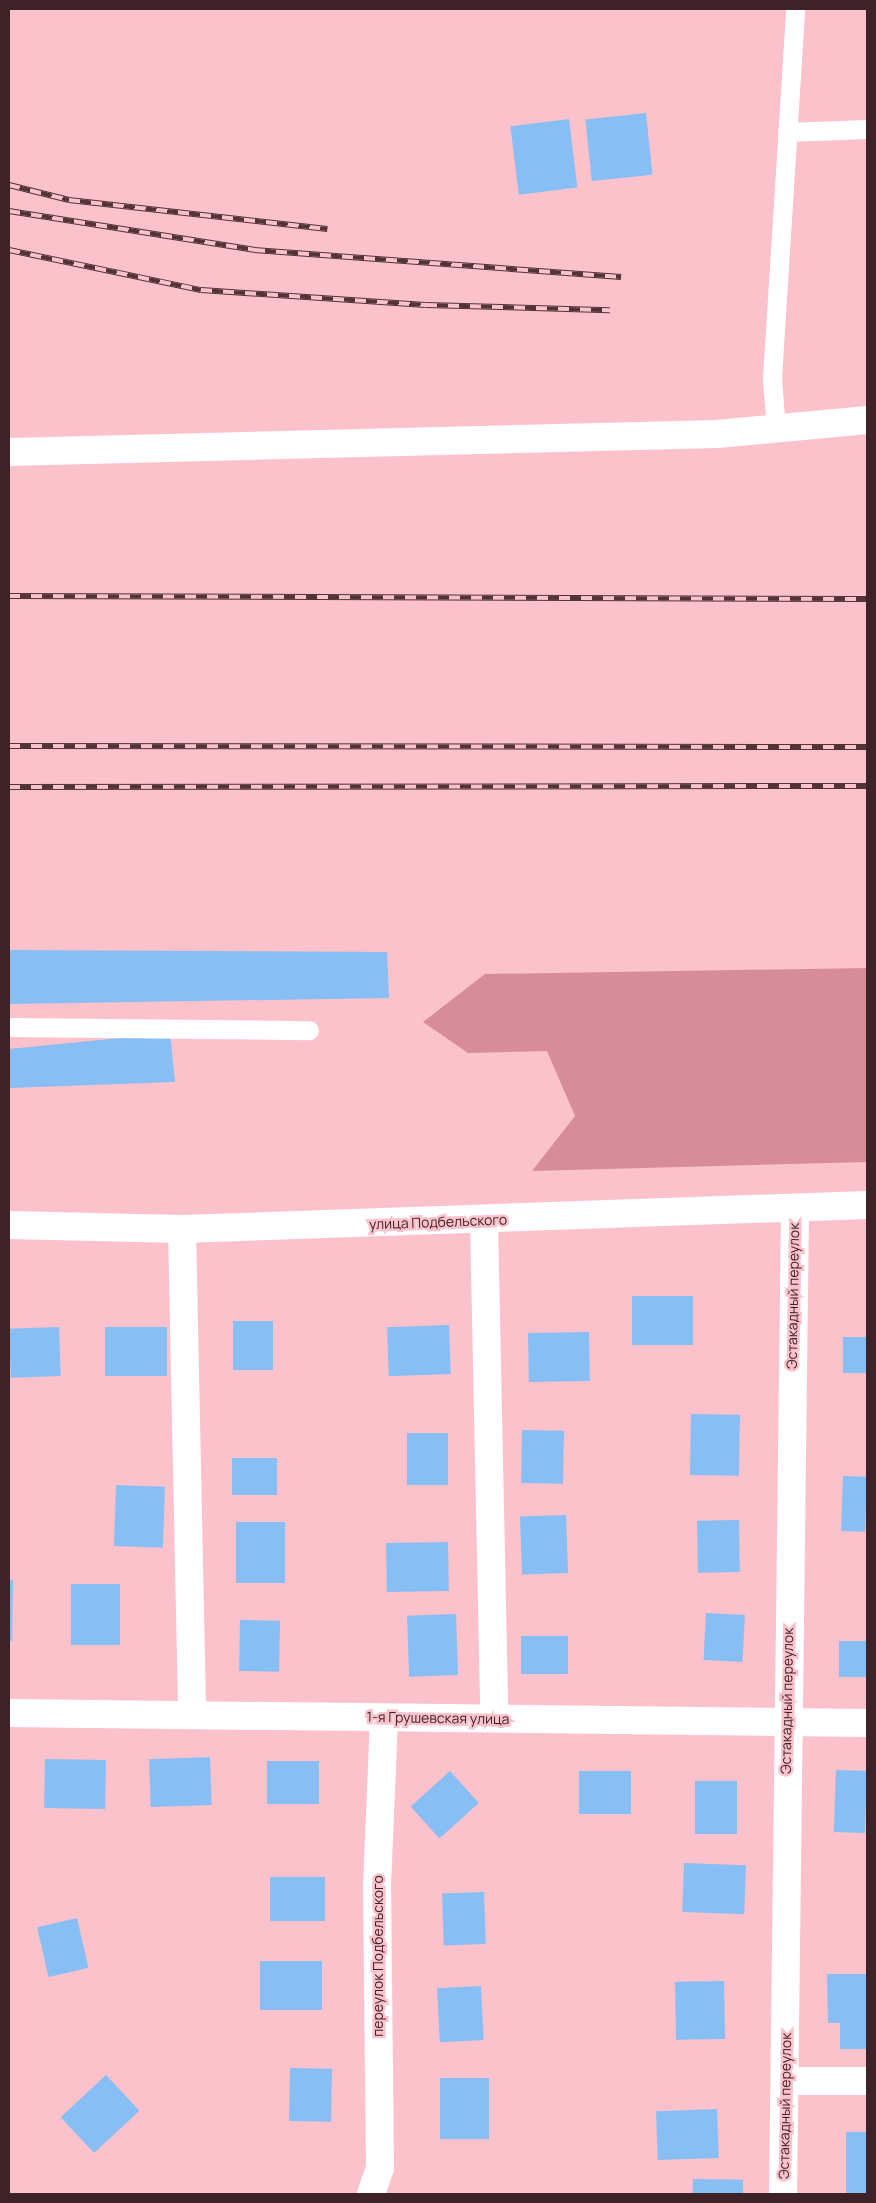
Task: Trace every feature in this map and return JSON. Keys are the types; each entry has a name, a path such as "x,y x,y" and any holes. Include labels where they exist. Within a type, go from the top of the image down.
{"street":[{"path":"9,452 776,430 867,420"},
{"name":"улица Подбельского","path":"9,1225 182,1229 484,1222 867,1205"},
{"name":"Эстакадный переулок","path":"783,2194 787,2081 786,1722 795,1208"},
{"path":"484,1222 494,1718"},
{"path":"182,1229 192,1714"},
{"name":"1-я Грушевская улица","path":"9,1713 867,1723"},
{"name":"переулок Подбельского","path":"371,2194 380,2168 377,1886 384,1718"},
{"path":"787,2081 867,2081"}],"lane":[{"path":"776,430 772,378 795,9"},
{"path":"787,132 867,129"},
{"path":"9,1027 309,1030"}],"shaded area":[{"path":"867,968 867,1162 532,1171 575,1116 547,1051 468,1053 423,1022 485,974"}],"building":[{"path":"646,113 652,175 592,181 585,119"},
{"path":"569,119 577,187 519,195 510,126"},
{"path":"9,950 387,952 389,998 9,1004"},
{"path":"170,1033 175,1082 9,1088 9,1049"},
{"path":"632,1296 693,1296 693,1345 632,1345"},
{"path":"233,1321 273,1321 273,1370 233,1370"},
{"path":"449,1325 451,1374 389,1376 387,1327"},
{"path":"59,1327 61,1376 11,1378 9,1329"},
{"path":"105,1327 167,1327 167,1376 105,1376"},
{"path":"589,1332 590,1381 529,1382 528,1333"},
{"path":"843,1337 867,1337 867,1373 843,1373"},
{"path":"691,1414 740,1415 739,1476 690,1475"},
{"path":"522,1430 564,1431 563,1484 521,1483"},
{"path":"407,1433 448,1433 448,1485 407,1485"},
{"path":"232,1458 277,1458 277,1495 232,1495"},
{"path":"843,1476 867,1477 865,1532 841,1531"},
{"path":"116,1485 165,1487 163,1548 114,1546"},
{"path":"566,1515 568,1573 522,1575 520,1517"},
{"path":"739,1520 740,1572 698,1573 697,1521"},
{"path":"236,1522 285,1522 285,1583 236,1583"},
{"path":"448,1542 449,1591 387,1592 386,1543"},
{"path":"9,1580 13,1580 12,1641 9,1641"},
{"path":"71,1584 120,1584 120,1645 71,1645"},
{"path":"706,1613 745,1615 742,1662 704,1660"},
{"path":"456,1614 458,1675 409,1677 407,1616"},
{"path":"240,1620 280,1621 279,1672 239,1671"},
{"path":"521,1636 568,1636 568,1674 521,1674"},
{"path":"839,1641 867,1641 867,1677 839,1677"},
{"path":"210,1757 212,1805 151,1807 149,1759"},
{"path":"45,1759 106,1760 105,1809 44,1808"},
{"path":"267,1761 319,1761 319,1804 267,1804"},
{"path":"836,1770 867,1771 865,1833 834,1832"},
{"path":"450,1771 479,1803 439,1838 411,1806"},
{"path":"579,1771 631,1771 631,1814 579,1814"},
{"path":"695,1781 737,1781 737,1834 695,1834"},
{"path":"684,1863 746,1865 744,1914 682,1912"},
{"path":"270,1877 325,1877 325,1921 270,1921"},
{"path":"484,1892 486,1944 444,1945 442,1893"},
{"path":"77,1918 88,1968 49,1977 37,1927"},
{"path":"260,1961 322,1961 322,2010 260,2010"},
{"path":"827,1974 867,1974 867,2049 840,2049 840,2023 828,2023"},
{"path":"724,1981 725,2039 676,2040 675,1982"},
{"path":"481,1986 484,2040 440,2042 437,1988"},
{"path":"290,2068 332,2069 331,2122 289,2121"},
{"path":"106,2075 139,2111 94,2153 61,2117"},
{"path":"440,2078 489,2078 489,2139 440,2139"},
{"path":"717,2109 719,2158 658,2160 656,2111"},
{"path":"846,2132 867,2132 867,2194 846,2194"},
{"path":"693,2179 743,2180 743,2194 693,2194"}],"railway":[{"path":"9,185 69,200 327,229"},
{"path":"9,211 254,250 621,277"},
{"path":"9,250 201,290 426,305 610,310"},
{"path":"9,596 867,599"},
{"path":"9,746 867,747"},
{"path":"9,787 867,786"}]}
